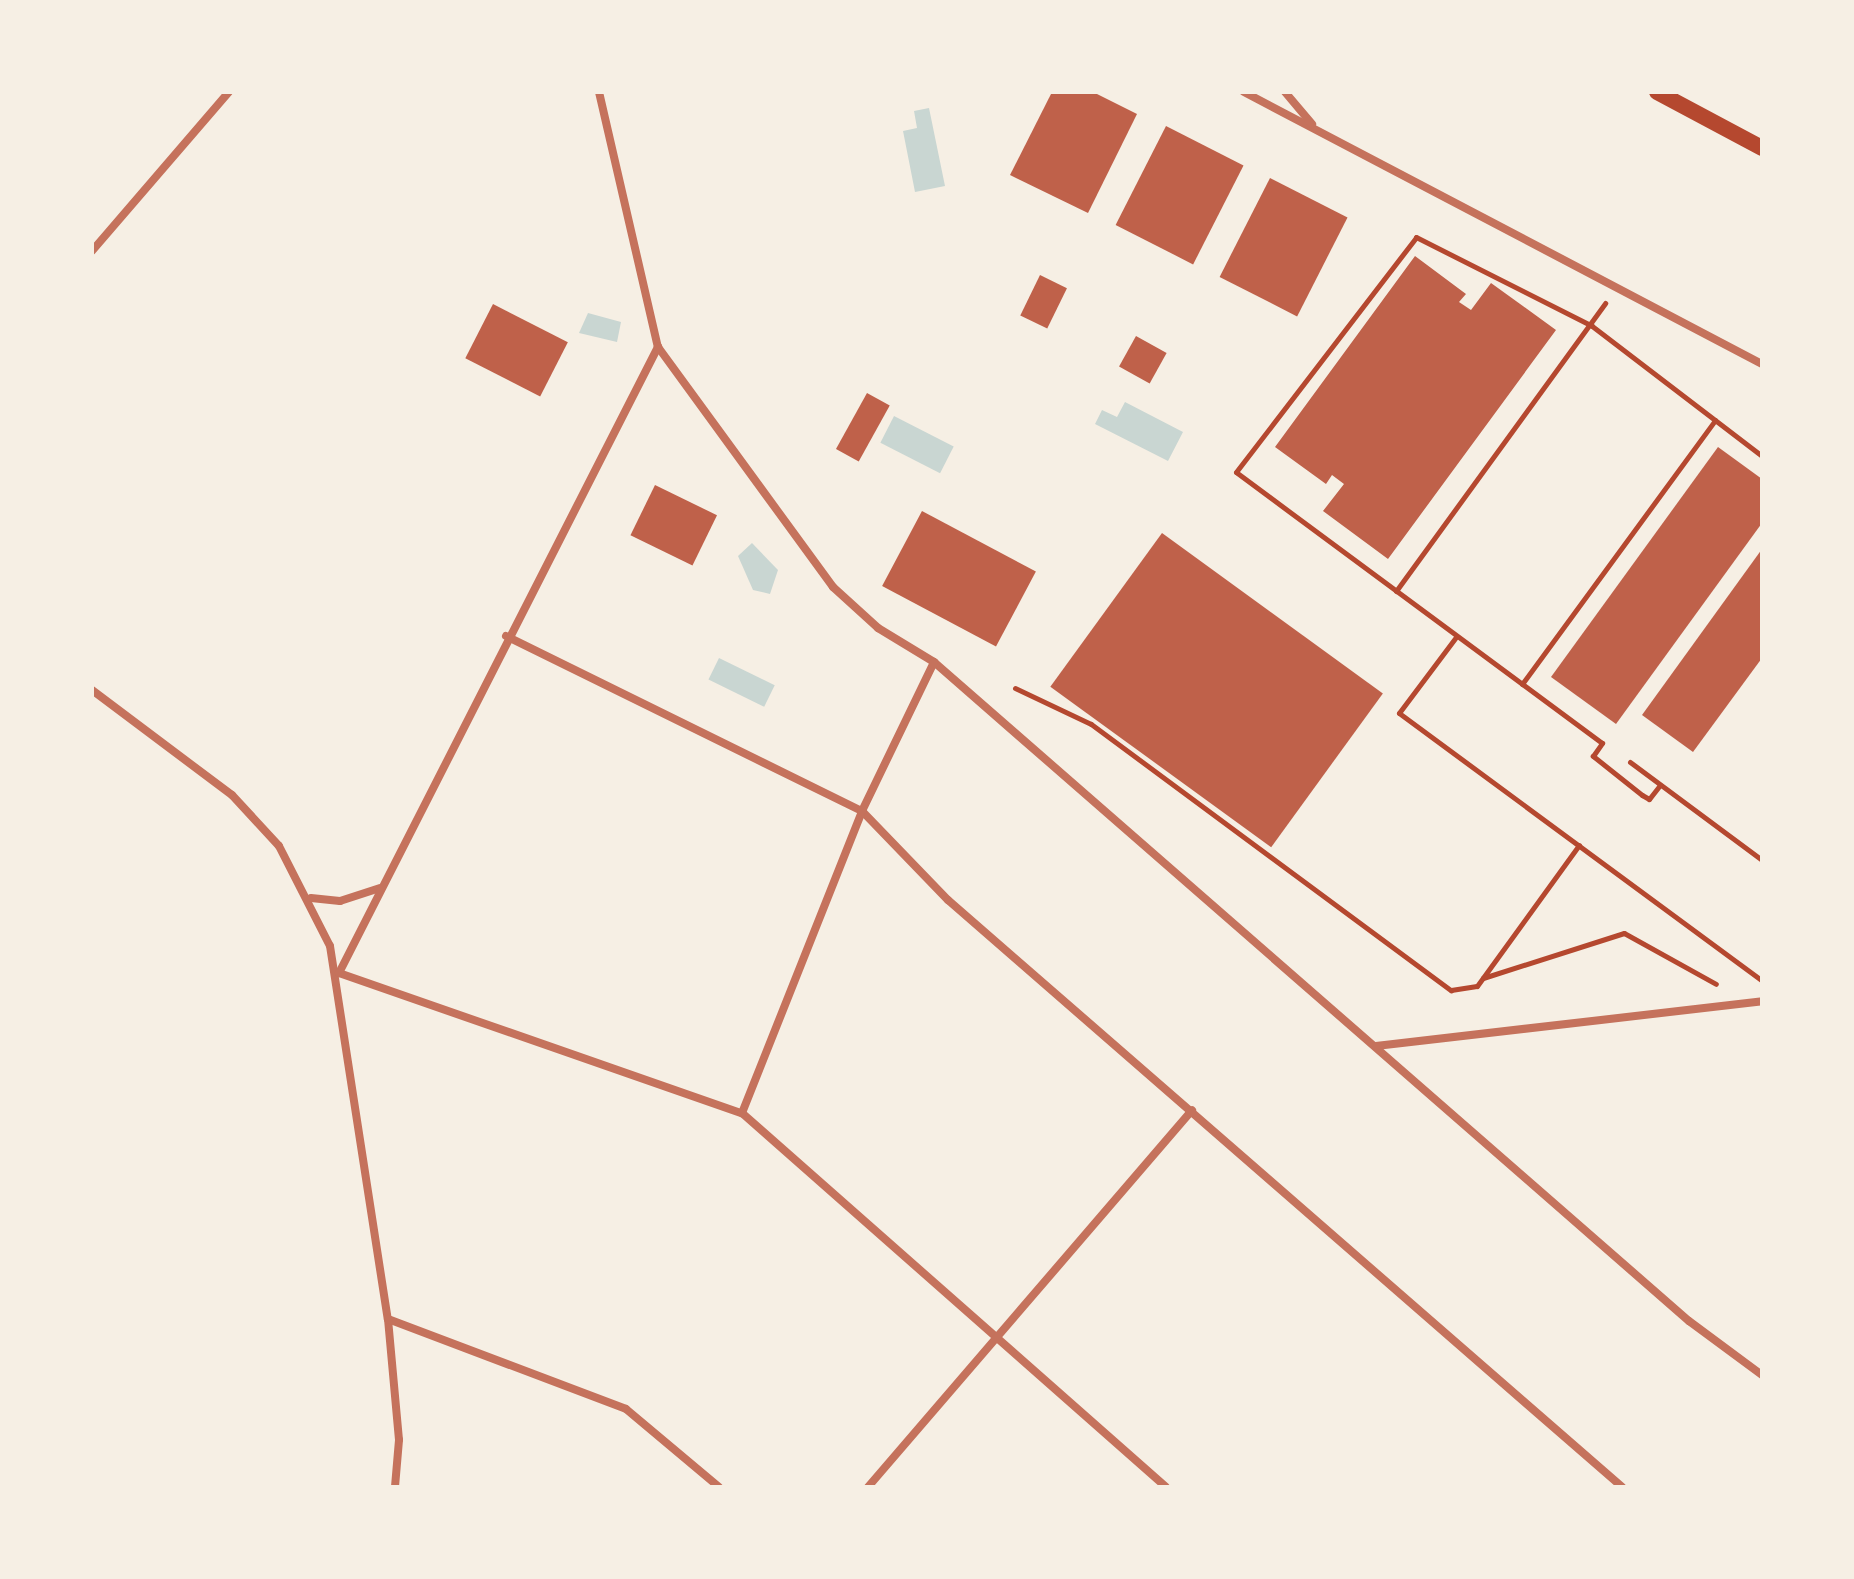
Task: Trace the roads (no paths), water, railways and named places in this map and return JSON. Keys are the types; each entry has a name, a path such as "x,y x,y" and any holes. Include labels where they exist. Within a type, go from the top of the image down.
{"main road":[{"path":"1657,92 1762,148"}],"street":[{"path":"92,251 229,92"},
{"path":"599,92 658,347 833,587 878,628 934,662 1689,1321 1762,1375"},
{"path":"1244,92 1615,284 1762,364"},
{"path":"1285,92 1322,132"},
{"path":"339,973 506,636 658,347"},
{"path":"506,636 862,811 948,900 1622,1487"},
{"path":"742,1113 862,811 934,662"},
{"path":"92,690 232,795 279,846 311,898 339,973 388,1319 399,1440 395,1487"},
{"path":"311,898 340,901 381,887"},
{"path":"339,973 742,1113 1166,1487"},
{"path":"1376,1046 1762,1001"},
{"path":"868,1487 1192,1110"},
{"path":"388,1319 626,1409 719,1487"}]}
